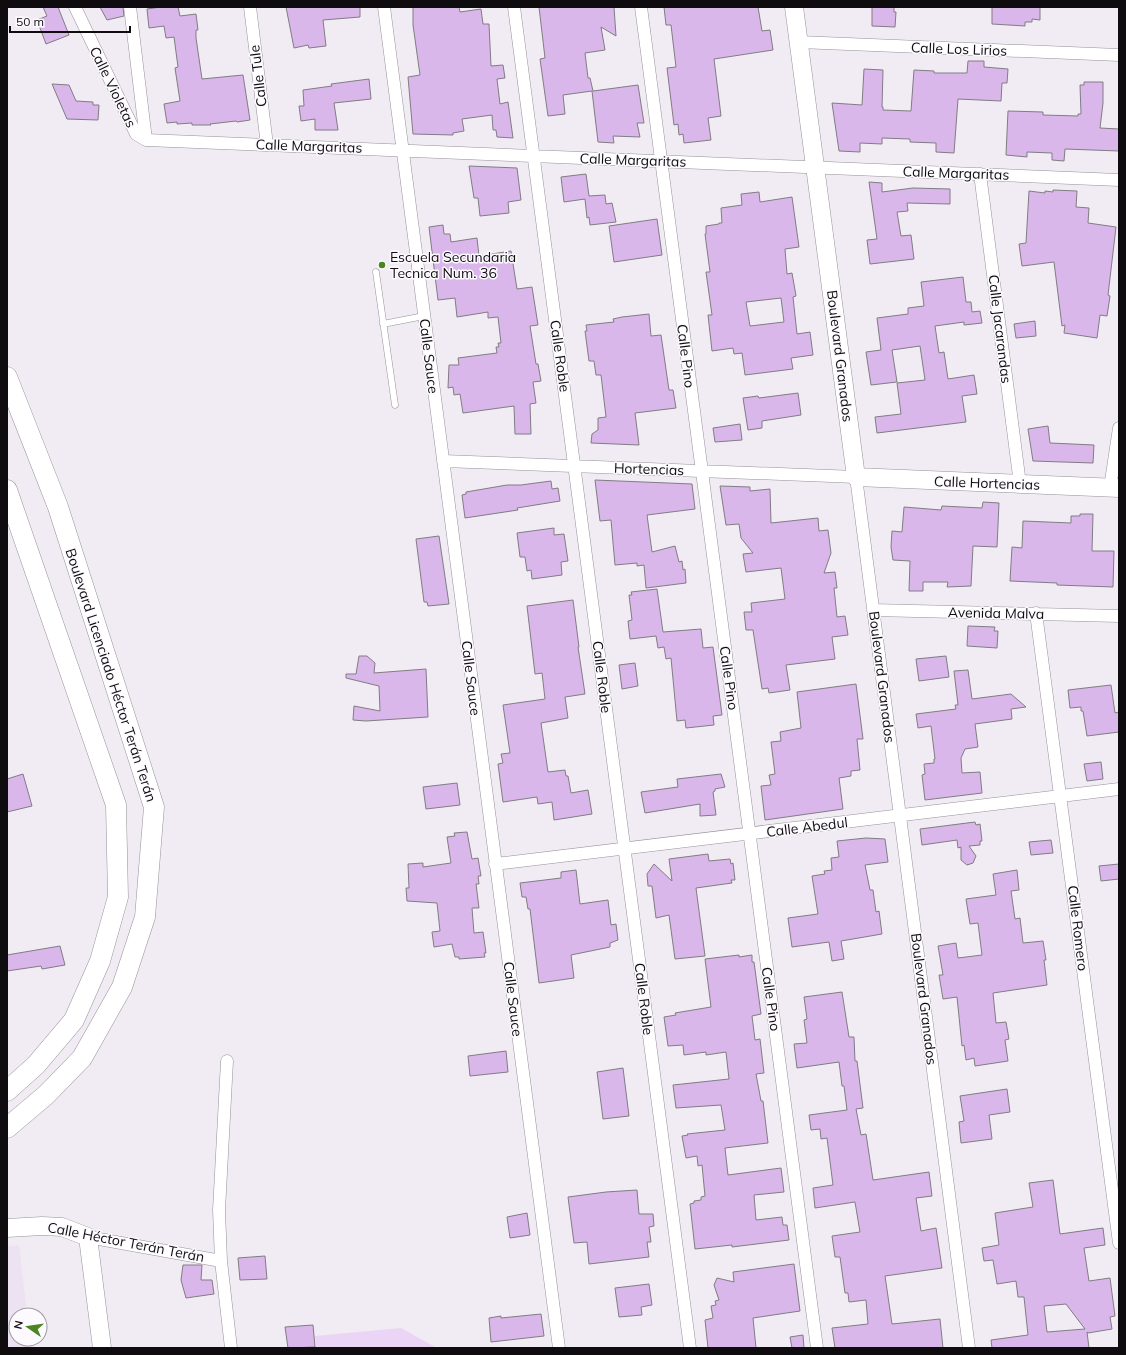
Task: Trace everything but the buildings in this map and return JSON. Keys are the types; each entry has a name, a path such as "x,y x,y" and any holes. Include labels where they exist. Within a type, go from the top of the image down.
{"main road":[{"name":"Boulevard Licenciado Héctor Terán Terán","path":"7,377 58,507 154,807 145,917 122,987 82,1058 46,1096 7,1128"},
{"path":"7,490 116,805 118,897 100,961 74,1020 36,1065 7,1091"}],"street":[{"name":"Calle Violetas","path":"75,7 136,134 146,140"},
{"path":"130,7 146,140"},
{"name":"Calle Tule","path":"250,7 267,145"},
{"name":"Calle Sauce","path":"384,7 559,1348"},
{"name":"Calle Roble","path":"514,7 690,1348"},
{"name":"Calle Pino","path":"640,7 817,1348"},
{"name":"Boulevard Granados","path":"794,7 969,1348"},
{"name":"Calle Los Lirios","path":"799,42 1119,55"},
{"name":"Calle Margaritas","path":"146,140 1119,180"},
{"name":"Calle Jacarandas","path":"980,174 1020,484"},
{"path":"1115,488 1119,428"},
{"name":"Hortencias","path":"443,460 856,477"},
{"name":"Calle Hortencias","path":"856,477 1115,488"},
{"name":"Avenida Malva","path":"873,610 1119,616"},
{"name":"Calle Romero","path":"1036,614 1119,1243"},
{"name":"Calle Abedul","path":"495,864 1119,789"},
{"path":"227,1061 219,1210 221,1261 231,1348"},
{"name":"Calle Héctor Terán Terán","path":"7,1228 42,1226 62,1228 88,1238 221,1261"},
{"path":"88,1238 102,1348"}],"lane":[{"path":"376,272 395,405"},
{"path":"383,324 424,316"}],"shaded area":[{"path":"19,1245 26,1307 8,1307 8,1347 31,1348 7,1348 7,1246"},
{"path":"401,1328 437,1348 316,1348 315,1336"}],"place":[{"name":"Escuela Secundaria Tecnica Num. 36","path":"382,265"}]}
